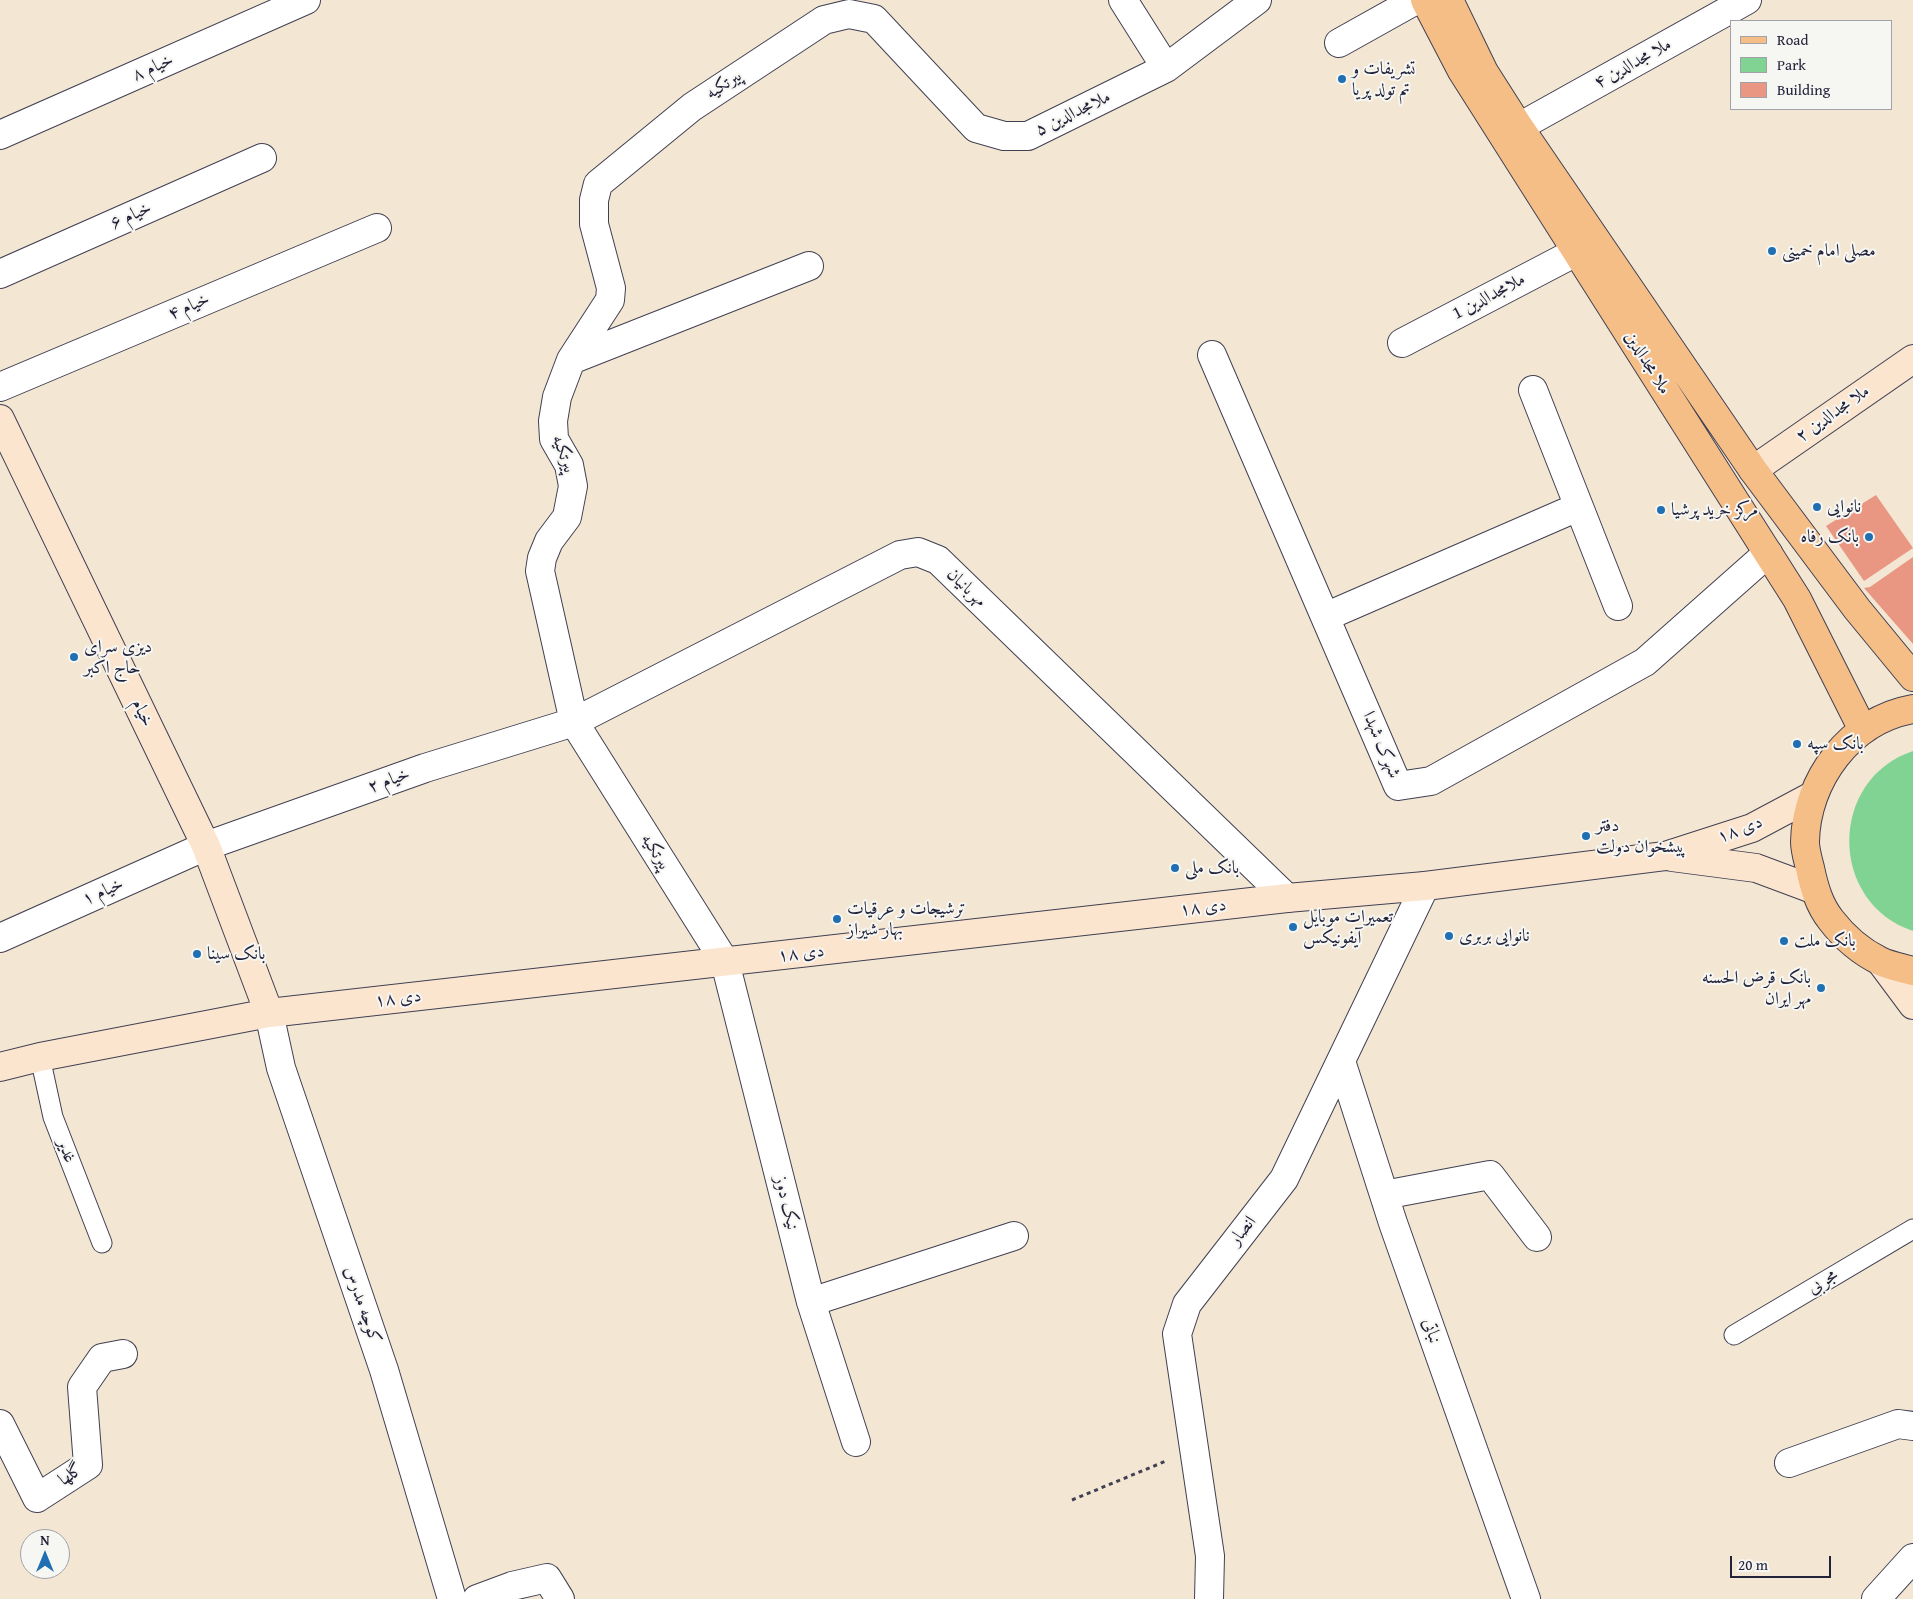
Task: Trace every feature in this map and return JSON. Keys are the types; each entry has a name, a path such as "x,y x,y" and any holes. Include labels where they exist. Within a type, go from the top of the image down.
{"main road":[{"name":"ملا مجدالدین","path":"1425,0 1462,71 1797,599 1863,730"},
{"name":"ملا مجدالدین","path":"1449,0 1484,72 1519,127 1753,470 1856,609 1913,676"},
{"name":"ملا مجدالدین ٢","path":"1753,470 1913,359"},
{"name":"خیام","path":"2,429 206,846 269,1013"},
{"path":"1913,710 1898,712 1863,730 1832,759 1812,796 1805,843 1815,890 1836,925 1853,944 1881,962 1913,971"},
{"name":"۱۸ دی","path":"0,1067 40,1057 269,1013 1287,898 1425,886 1665,856 1752,828 1812,796"},
{"name":"۱۸ دی","path":"1665,856 1756,868 1815,890"},
{"path":"1881,962 1913,1005"}],"street":[{"name":"خیام ۸","path":"0,135 306,0"},
{"path":"1124,0 1166,68"},
{"name":"ملامجدالدین ۵","path":"850,14 874,19 976,128 1004,136 1028,136 1166,68 1256,0"},
{"path":"1339,43 1416,0"},
{"name":"ملا مجدالدین ۴","path":"1519,127 1747,0"},
{"name":"پیرتکیه","path":"725,962 574,722 540,571 542,558 549,541 567,517 573,486 569,465 554,439 553,421 557,397 571,360 610,300 611,288 594,224 594,200 598,184 692,107 824,20 850,14"},
{"name":"خیام ۶","path":"0,274 262,158"},
{"name":"خیام ۴","path":"0,387 377,228"},
{"name":"ملامجدالدین 1","path":"1402,343 1576,252"},
{"path":"571,360 809,266"},
{"name":"شهرک شهدا","path":"1212,355 1398,786 1431,781 1645,662 1768,553"},
{"path":"1533,390 1618,606"},
{"path":"1325,617 1578,507"},
{"name":"مهربانیان","path":"574,722 900,555 918,552 938,560 1287,898"},
{"name":"خیام ۲","path":"206,846 426,768 574,722"},
{"name":"خیام ۱","path":"0,938 206,846"},
{"name":"انصار","path":"1209,1599 1210,1556 1176,1334 1186,1304 1284,1179 1425,886"},
{"name":"نیک دوز","path":"725,962 811,1302 856,1442"},
{"name":"کوچه مدرس","path":"269,1013 281,1068 384,1370 452,1599"},
{"name":"نباتی","path":"1341,1061 1384,1195 1526,1599"},
{"path":"1384,1195 1490,1174 1537,1237"},
{"path":"811,1302 1014,1236"},
{"name":"گلها","path":"0,1424 37,1498 88,1465 82,1387 102,1358 123,1354"},
{"path":"1789,1463 1898,1424 1913,1426"},
{"path":"1876,1599 1913,1558"},
{"path":"477,1599 512,1586 547,1578 560,1599"}],"lane":[{"name":"غدیر","path":"40,1057 53,1118 102,1243"},
{"name":"مجربی","path":"1734,1335 1913,1229"}],"path":[{"path":"1072,1500 1194,1449"}],"green space":[{"path":"1913,751 1913,931 1885,916 1865,895 1853,869 1849,841 1853,813 1865,787 1885,766"}],"building":[{"name":"بانک رفاه","path":"1876,495 1913,548 1864,581 1826,526"},
{"path":"1913,557 1913,644 1864,588 1870,587"}],"place":[{"name":"تشریفات و تم تولد پریا","path":"1342,79"},
{"name":"مصلی امام خمینی","path":"1772,251"},
{"name":"نانوایی","path":"1817,507"},
{"name":"مرکز خرید پرشیا","path":"1661,510"},
{"name":"بانک رفاه","path":"1869,537"},
{"name":"دیزی سرای حاج اکبر","path":"74,657"},
{"name":"بانک سپه","path":"1797,744"},
{"name":"دفتر پیشخوان دولت","path":"1586,836"},
{"name":"بانک ملی","path":"1175,868"},
{"name":"ترشیجات و عرقیات بهار شیراز","path":"837,919"},
{"name":"تعمیرات موبایل آیفونیکس","path":"1293,927"},
{"name":"نانوایی بربری","path":"1449,936"},
{"name":"بانک ملت","path":"1784,941"},
{"name":"بانک سینا","path":"197,954"},
{"name":"بانک قرض الحسنه مهر ایران","path":"1821,988"}]}
